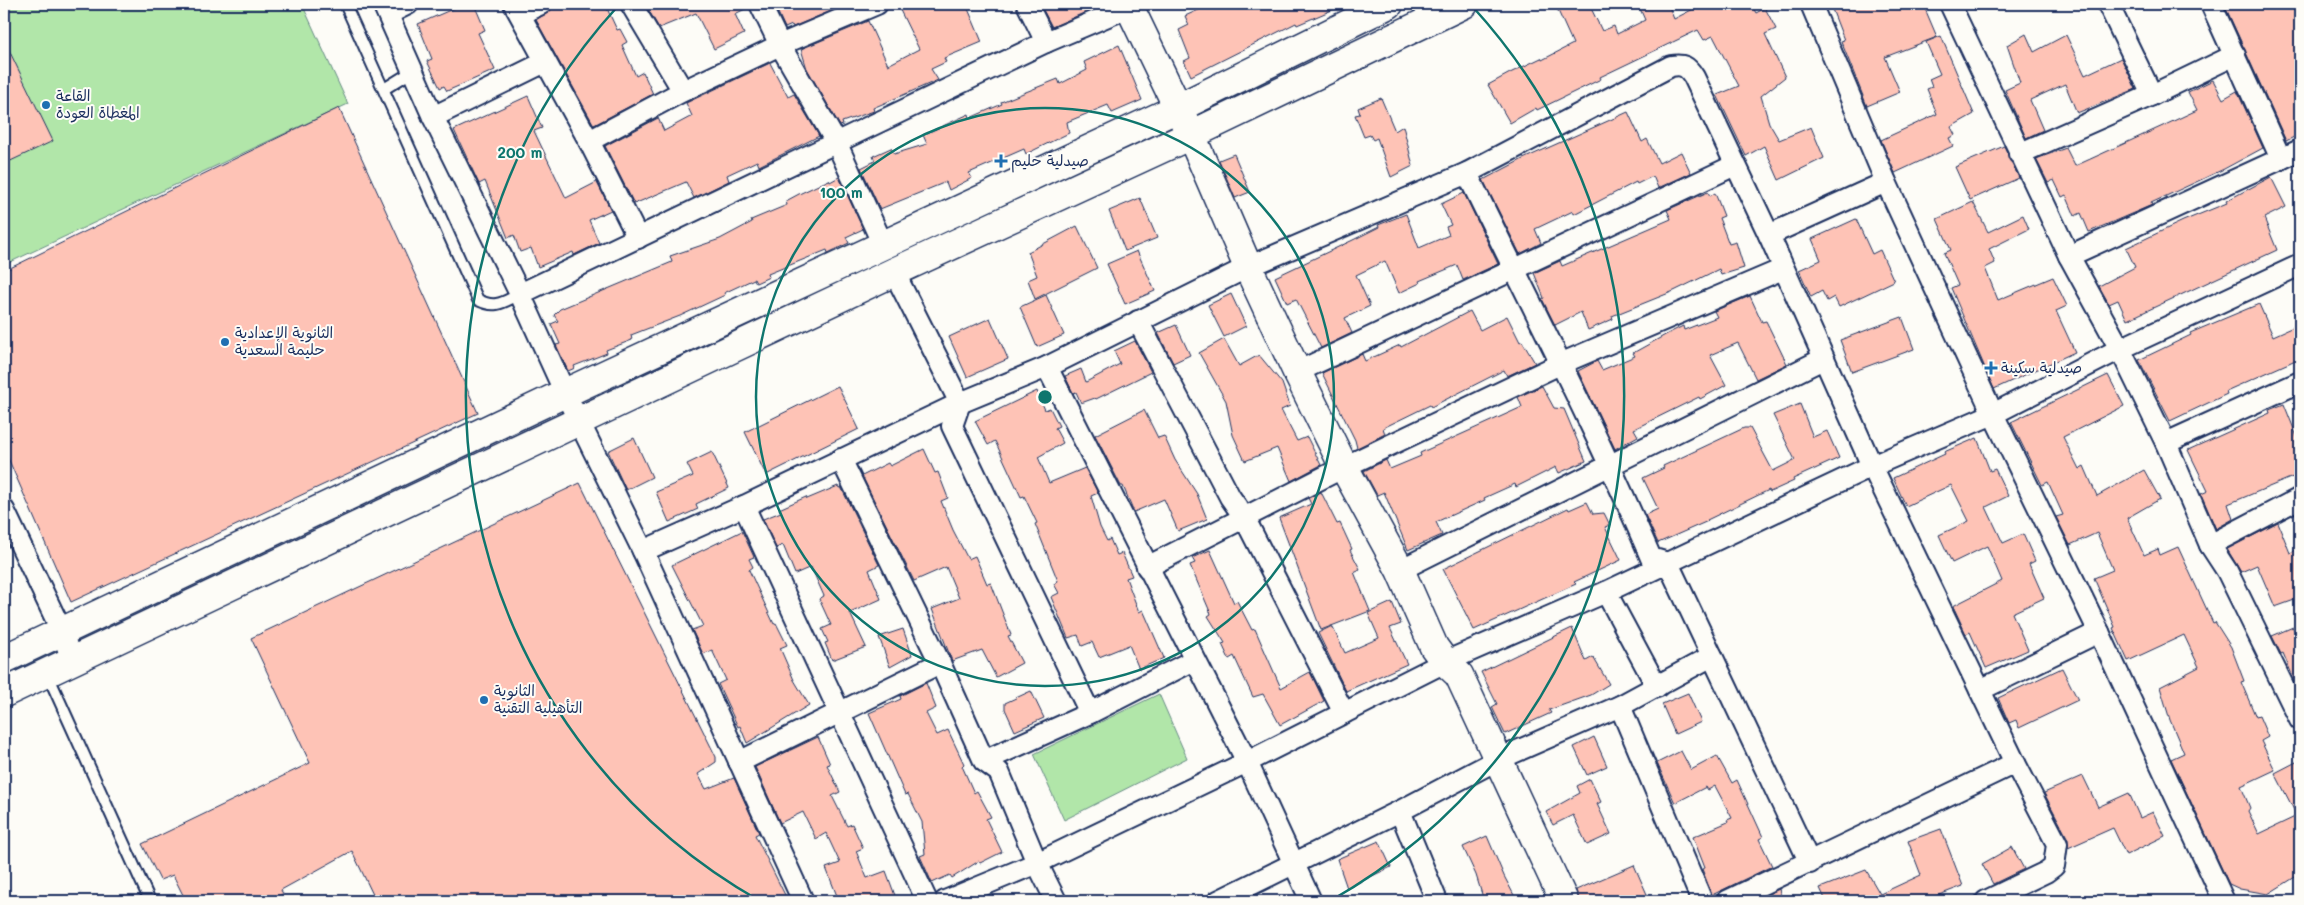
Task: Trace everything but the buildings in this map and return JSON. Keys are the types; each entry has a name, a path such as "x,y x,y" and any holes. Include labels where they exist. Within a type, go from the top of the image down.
{"street":[{"path":"408,4 385,9 433,117 643,551 803,901"},
{"path":"540,4 517,9 589,141 638,238"},
{"path":"631,4 682,91"},
{"path":"760,4 780,45 837,144 884,245"},
{"path":"589,141 682,91 780,45 877,4"},
{"path":"1027,4 1046,42"},
{"path":"4,659 61,630 565,393 1178,108 1388,4"},
{"path":"4,693 894,272 1191,135 1464,4"},
{"path":"1812,4 1886,182 1993,414 2099,632 2224,901"},
{"path":"1950,4 2019,154 2069,256 2120,349 2166,443 2210,545 2227,571 2300,720"},
{"path":"2108,4 2152,95"},
{"path":"2211,4 2281,159"},
{"path":"520,294 837,144 1046,42 1131,5 1191,135 1248,268 1297,372 1344,467 1400,570 1434,647 1445,662 1459,675 1564,901"},
{"path":"2019,154 2152,95 2235,55"},
{"path":"433,117 545,62"},
{"path":"643,551 744,506 960,403 1046,367 1248,268 1467,173 1670,66 1682,64 1688,68 1694,77 1769,235 1872,466 2015,763 2057,844 2054,866 2046,872 1986,901"},
{"path":"2069,256 2300,150"},
{"path":"1297,372 1735,165"},
{"path":"1467,173 1611,464 1651,558 1668,562"},
{"path":"1769,235 1886,182"},
{"path":"945,901 1037,863 1247,762 1445,662 1606,592 1872,466 1993,414 2120,349 2300,265"},
{"path":"1147,567 1344,467 1560,364 1783,269"},
{"path":"894,272 960,403 952,426 1090,713"},
{"path":"1138,321 1230,497 1244,518 1344,712"},
{"path":"1400,570 1823,359"},
{"path":"1046,367 1247,762 1311,901"},
{"path":"2166,443 2300,382"},
{"path":"841,459 940,663 984,761 999,772 1037,863 1056,901"},
{"path":"2210,545 2300,498"},
{"path":"744,506 927,901"},
{"path":"4,510 61,630 72,660"},
{"path":"1668,562 1810,863"},
{"path":"1606,592 1656,687"},
{"path":"1980,690 2099,632"},
{"path":"1218,901 1400,811 1499,759 1620,706 1712,656"},
{"path":"984,761 1090,713 1194,660"},
{"path":"739,762 940,663"},
{"path":"1620,706 1702,901"},
{"path":"1740,899 2015,763"},
{"path":"1400,811 1437,901"}],"lane":[{"path":"345,4 478,300 488,305 496,305 520,294"},
{"path":"384,89 413,71"},
{"path":"46,672 150,901"}],"green space":[{"path":"4,4 302,4 348,104 4,265"},
{"path":"1159,694 1187,758 1064,820 1034,754"}],"place":[{"name":"القاعة المغطاة العودة","path":"46,105"},
{"name":"صيدلية حليم","path":"1001,161"},
{"name":"الثانوية الإعدادية حليمة السعدية","path":"225,342"},
{"name":"صيدلية سكينة","path":"1991,368"},
{"name":"الثانوية التأهيلية التقنية","path":"484,700"}]}
